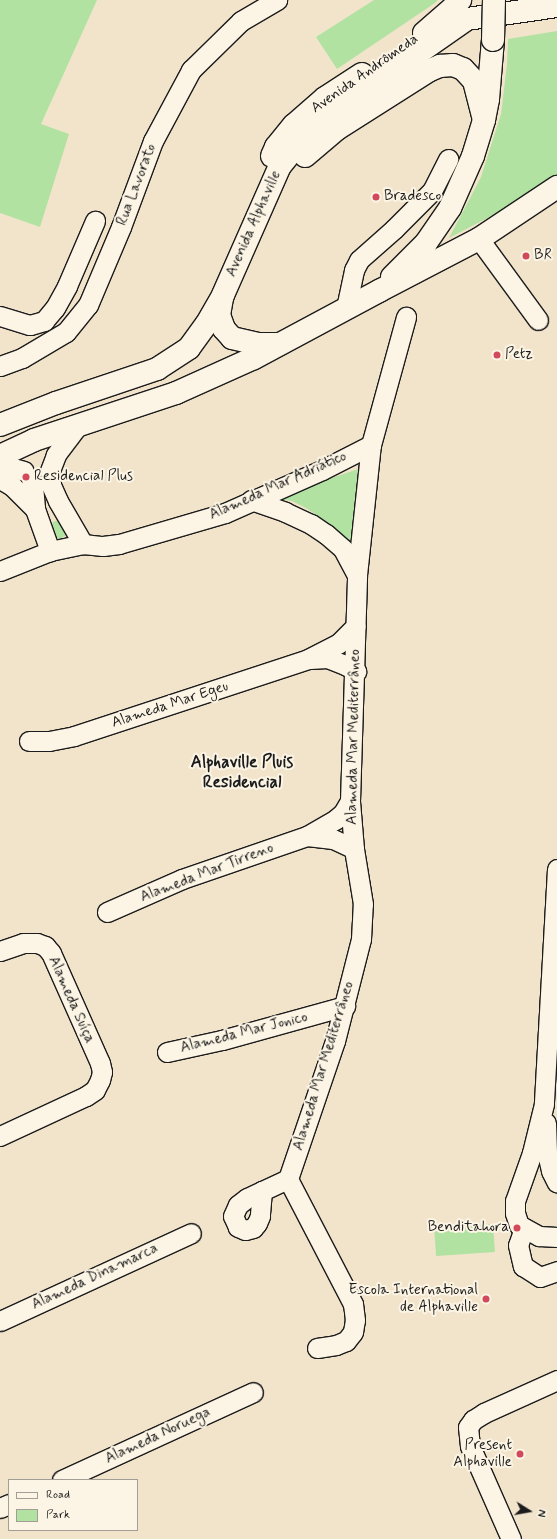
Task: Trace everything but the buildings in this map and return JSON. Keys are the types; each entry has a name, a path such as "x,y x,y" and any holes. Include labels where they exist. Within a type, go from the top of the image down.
{"main road":[{"name":"Avenida Andrômeda","path":"246,242 260,181 276,147 294,125 325,98 427,31 460,0"},
{"path":"379,291 426,242 450,208 472,156 484,120 491,73 494,0"},
{"name":"Avenida Alphaville","path":"0,425 56,403 157,369 189,348 206,325 223,295 270,184 280,166 296,146 328,116 467,19 557,6"},
{"path":"270,184 337,129 430,70 440,66 452,65 463,70 474,81 484,120"},
{"path":"0,456 34,440 176,393 254,358 346,308 479,240 557,187"},
{"path":"223,295 220,315 224,328 232,338 259,344 279,344"}],"street":[{"name":"Rua Lavorato","path":"0,366 22,358 66,332 88,305 121,227 152,141 191,70 241,21 273,3"},
{"path":"346,308 354,270 359,260 394,229 432,191 448,159"},
{"path":"0,316 30,325 44,321 55,308 67,286 95,221"},
{"path":"479,240 538,320"},
{"name":"Alameda Mar Mediterrâneo","path":"288,1179 335,1041 361,939 363,904 354,849 350,801 356,671 357,575 371,445 406,318"},
{"path":"79,424 56,455 50,471 51,485 83,544"},
{"name":"Alameda Mar Adriático","path":"0,571 50,552 83,544 103,546 119,544 225,512 322,470 371,445"},
{"path":"0,473 13,468 27,476 33,485 36,512 50,552"},
{"path":"0,479 12,486 36,512"},
{"path":"251,500 285,512 311,524 326,534 343,549 357,575"},
{"path":"36,512 62,507"},
{"name":"Alameda Mar Egeu","path":"29,741 49,741 74,736 308,659 338,644 356,626"},
{"name":"Alameda Mar Egeu","path":"308,659 327,658 356,671"},
{"name":"Alameda Mar Tirreno","path":"107,912 182,879 307,836 336,819 343,812 350,801"},
{"name":"Alameda Mar Tirreno","path":"307,836 325,836 354,849"},
{"path":"557,869 544,1104 547,1152 551,1171 557,1183"},
{"name":"Alameda Suíça","path":"0,951 23,943 37,943 45,946 51,953 100,1063 102,1072 95,1090 86,1096 0,1136"},
{"name":"Alameda Mar Jonico","path":"167,1052 222,1040 345,1006"},
{"path":"307,1017 320,1025 335,1041"},
{"path":"544,1104 532,1153 515,1201 515,1213 519,1225 524,1228 539,1236 557,1237"},
{"path":"262,1191 288,1179 302,1203 353,1304 355,1320 353,1332 346,1341 336,1345 317,1348"},
{"path":"524,1228 518,1245 523,1266 540,1277 557,1271"},
{"name":"Alameda Dinamarca","path":"0,1321 191,1233"},
{"path":"511,1539 470,1446 468,1427 473,1420 484,1413 557,1380"},
{"name":"Alameda Noruega","path":"64,1479 253,1392"}],"green space":[{"path":"0,0 97,0 41,124 69,134 40,227 0,213"},
{"path":"374,0 438,0 337,69 316,37"},
{"path":"557,31 557,177 495,214 449,238 481,177 501,114 507,64 508,39"},
{"path":"358,469 354,541 351,543 348,543 322,519 306,508 292,501 273,498"},
{"path":"58,520 68,534 60,539 54,537 50,528 53,522"},
{"path":"493,1224 495,1252 436,1256 434,1228"}],"place":[{"name":"Bradesco","path":"376,197"},
{"name":"BR","path":"526,256"},
{"name":"Petz","path":"497,355"},
{"name":"Residencial Plus","path":"26,477"},
{"name":"Benditahora","path":"517,1228"},
{"name":"Escola International de Alphaville","path":"486,1299"},
{"name":"Present Alphaville","path":"520,1454"}],"district":[{"name":"Alphaville Pluis Residencial","path":"242,773"}]}
